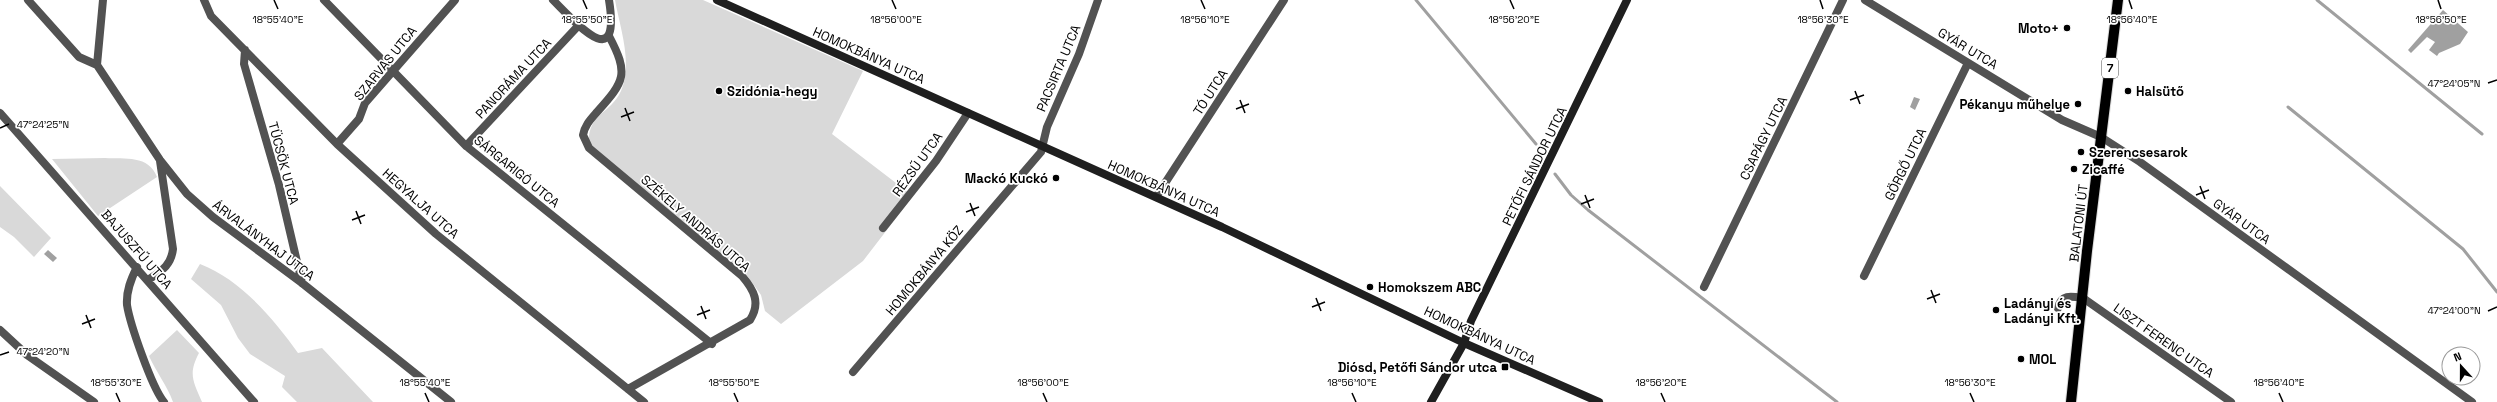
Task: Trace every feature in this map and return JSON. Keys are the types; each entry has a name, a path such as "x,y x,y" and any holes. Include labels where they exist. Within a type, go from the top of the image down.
{"main road":[{"name":"BALATONI ÚT","path":"2071,402 2118,0"}],"street":[{"path":"28,0 79,57 97,65 103,0"},
{"name":"HEGYALJA UTCA","path":"204,0 212,16 337,144 436,234 644,402"},
{"name":"SÁRGARIGÓ UTCA","path":"324,0 466,146 712,344"},
{"path":"553,0 578,26 592,37 602,39 608,36 612,30 613,21 609,0"},
{"name":"HOMOKBÁNYA UTCA","path":"717,0 1156,197 1312,269 1464,343 1599,402"},
{"name":"PACSIRTA UTCA","path":"1042,146 1047,127 1079,54 1098,0"},
{"name":"TÓ UTCA","path":"1156,197 1284,0"},
{"name":"PETŐFI SÁNDOR UTCA","path":"1431,402 1464,343 1471,321 1627,0"},
{"name":"CSAPÁGY UTCA","path":"1704,287 1843,0"},
{"name":"GYÁR UTCA","path":"1865,0 2062,120 2101,137 2140,162 2472,402"},
{"name":"SZARVAS UTCA","path":"337,144 359,120 365,103 451,1"},
{"name":"PANORÁMA UTCA","path":"466,146 578,26"},
{"name":"SZÉKELY ANDRÁS UTCA","path":"608,36 622,67 621,82 614,93 586,125 583,136 589,148 742,276 755,296 756,310 750,320 712,344 628,389"},
{"name":"TÜCSÖK UTCA","path":"245,50 244,64 279,184 302,283"},
{"name":"GÖRGŐ UTCA","path":"1864,276 1968,63"},
{"name":"ÁRVALÁNYHAJ UTCA","path":"97,65 160,160 187,194 213,217 302,283 451,402"},
{"name":"BAJUSZFŰ UTCA","path":"0,113 137,267 204,348 254,402"},
{"name":"RÉZSŰ UTCA","path":"883,228 936,161 968,113"},
{"name":"HOMOKBÁNYA KÖZ","path":"854,372 1041,152 1042,146"},
{"path":"148,280 167,267 172,259 173,250 160,160"},
{"path":"137,267 128,291 127,305 147,368 164,402"},
{"path":"2058,308 2060,301 2064,298 2070,296 2083,298"},
{"name":"LISZT FERENC UTCA","path":"2083,298 2231,402"},
{"path":"0,330 27,355 94,402"}],"shaded area":[{"path":"615,0 703,0 863,71 832,134 913,196 863,261 781,324 765,311 761,295 746,274 589,147 591,127 600,115 616,99 621,91 626,69 626,57"},
{"path":"2443,10 2468,32 2460,44 2439,53 2437,56 2429,50 2435,42 2427,37 2411,53 2408,50"},
{"path":"1914,97 1920,99 1915,110 1910,107"},
{"path":"52,159 128,159 142,162 153,170 157,177 98,216"},
{"path":"0,186 51,238 34,257 14,237 0,227"},
{"path":"48,250 57,258 53,262 44,254"},
{"path":"200,264 229,279 255,301 298,353 322,348 373,402 297,402 282,387 285,376 250,354 238,338 221,305 191,279"},
{"path":"177,330 199,353 194,367 193,378 202,402 173,402 149,356"}],"waterway":[{"path":"1416,0 1536,144"},
{"path":"2317,0 2482,134"},
{"path":"2288,107 2463,249 2497,292"},
{"path":"1555,174 1571,195 1588,210 1837,402"}],"place":[{"name":"Moto+","path":"2067,28"},
{"name":"Szidónia-hegy","path":"719,91"},
{"name":"Halsütő","path":"2128,91"},
{"name":"Pékanyu műhelye","path":"2078,104"},
{"name":"Szerencsesarok","path":"2081,152"},
{"name":"Zicaffé","path":"2074,169"},
{"name":"Mackó Kuckó","path":"1056,178"},
{"name":"Homokszem ABC","path":"1370,287"},
{"name":"Ladányi és Ladányi Kft.","path":"1996,310"},
{"name":"MOL","path":"2021,359"},
{"name":"Diósd, Petőfi Sándor utca","path":"1505,367"}]}
